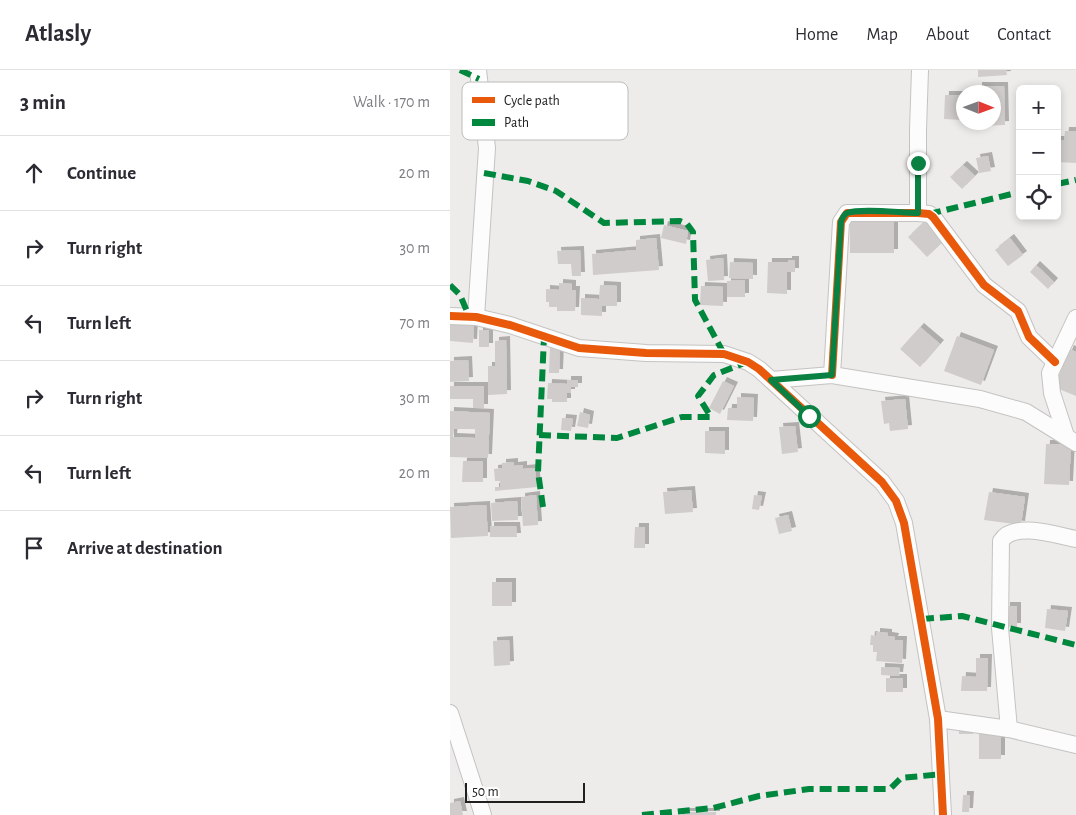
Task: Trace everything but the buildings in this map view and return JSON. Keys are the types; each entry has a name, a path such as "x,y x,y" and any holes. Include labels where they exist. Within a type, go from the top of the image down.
{"street":[{"path":"918,213 920,70"},
{"path":"476,317 486,140"},
{"path":"832,375 841,222 843,216 847,213 862,212 918,213 929,214 934,217 984,285 1018,311 1028,337 1055,362"},
{"path":"450,316 476,317 510,325 579,348 646,353 724,354 748,362 771,380 882,482 896,501 904,523 938,719 944,815"},
{"path":"1071,439 1049,383 1055,362 1076,318"},
{"path":"771,380 832,375 876,380 1005,405 1026,412 1071,439"},
{"path":"1009,729 1000,628 1001,541 1006,534 1016,530 1049,533 1076,539"},
{"path":"450,714 483,815"},
{"path":"938,719 1009,729 1076,745"}],"marked path":[{"path":"460,70 479,79"},
{"path":"484,173 528,181 556,191 604,223 680,221 687,224 693,232 695,300 724,354"},
{"path":"1061,183 1076,180"},
{"path":"929,214 1016,193"},
{"path":"450,285 460,295 469,316"},
{"path":"543,507 538,472 544,337"},
{"path":"539,435 617,438 682,417 711,417 698,396 714,375 747,362"},
{"path":"922,619 962,616 1076,645"},
{"path":"642,815 713,808 759,796 809,789 887,789 891,788 901,778 943,774"}],"cycle path":[{"path":"832,375 841,222 847,213 929,214 984,285 1018,311 1029,337 1055,362"},
{"path":"450,316 476,317 510,325 579,348 646,353 724,354 748,362 759,369 882,482 896,501 904,523 938,719 943,815"}],"route":[{"path":"809,416 771,380 832,375 838,302 841,222 843,216 847,213 862,212 918,213 918,163"}]}
